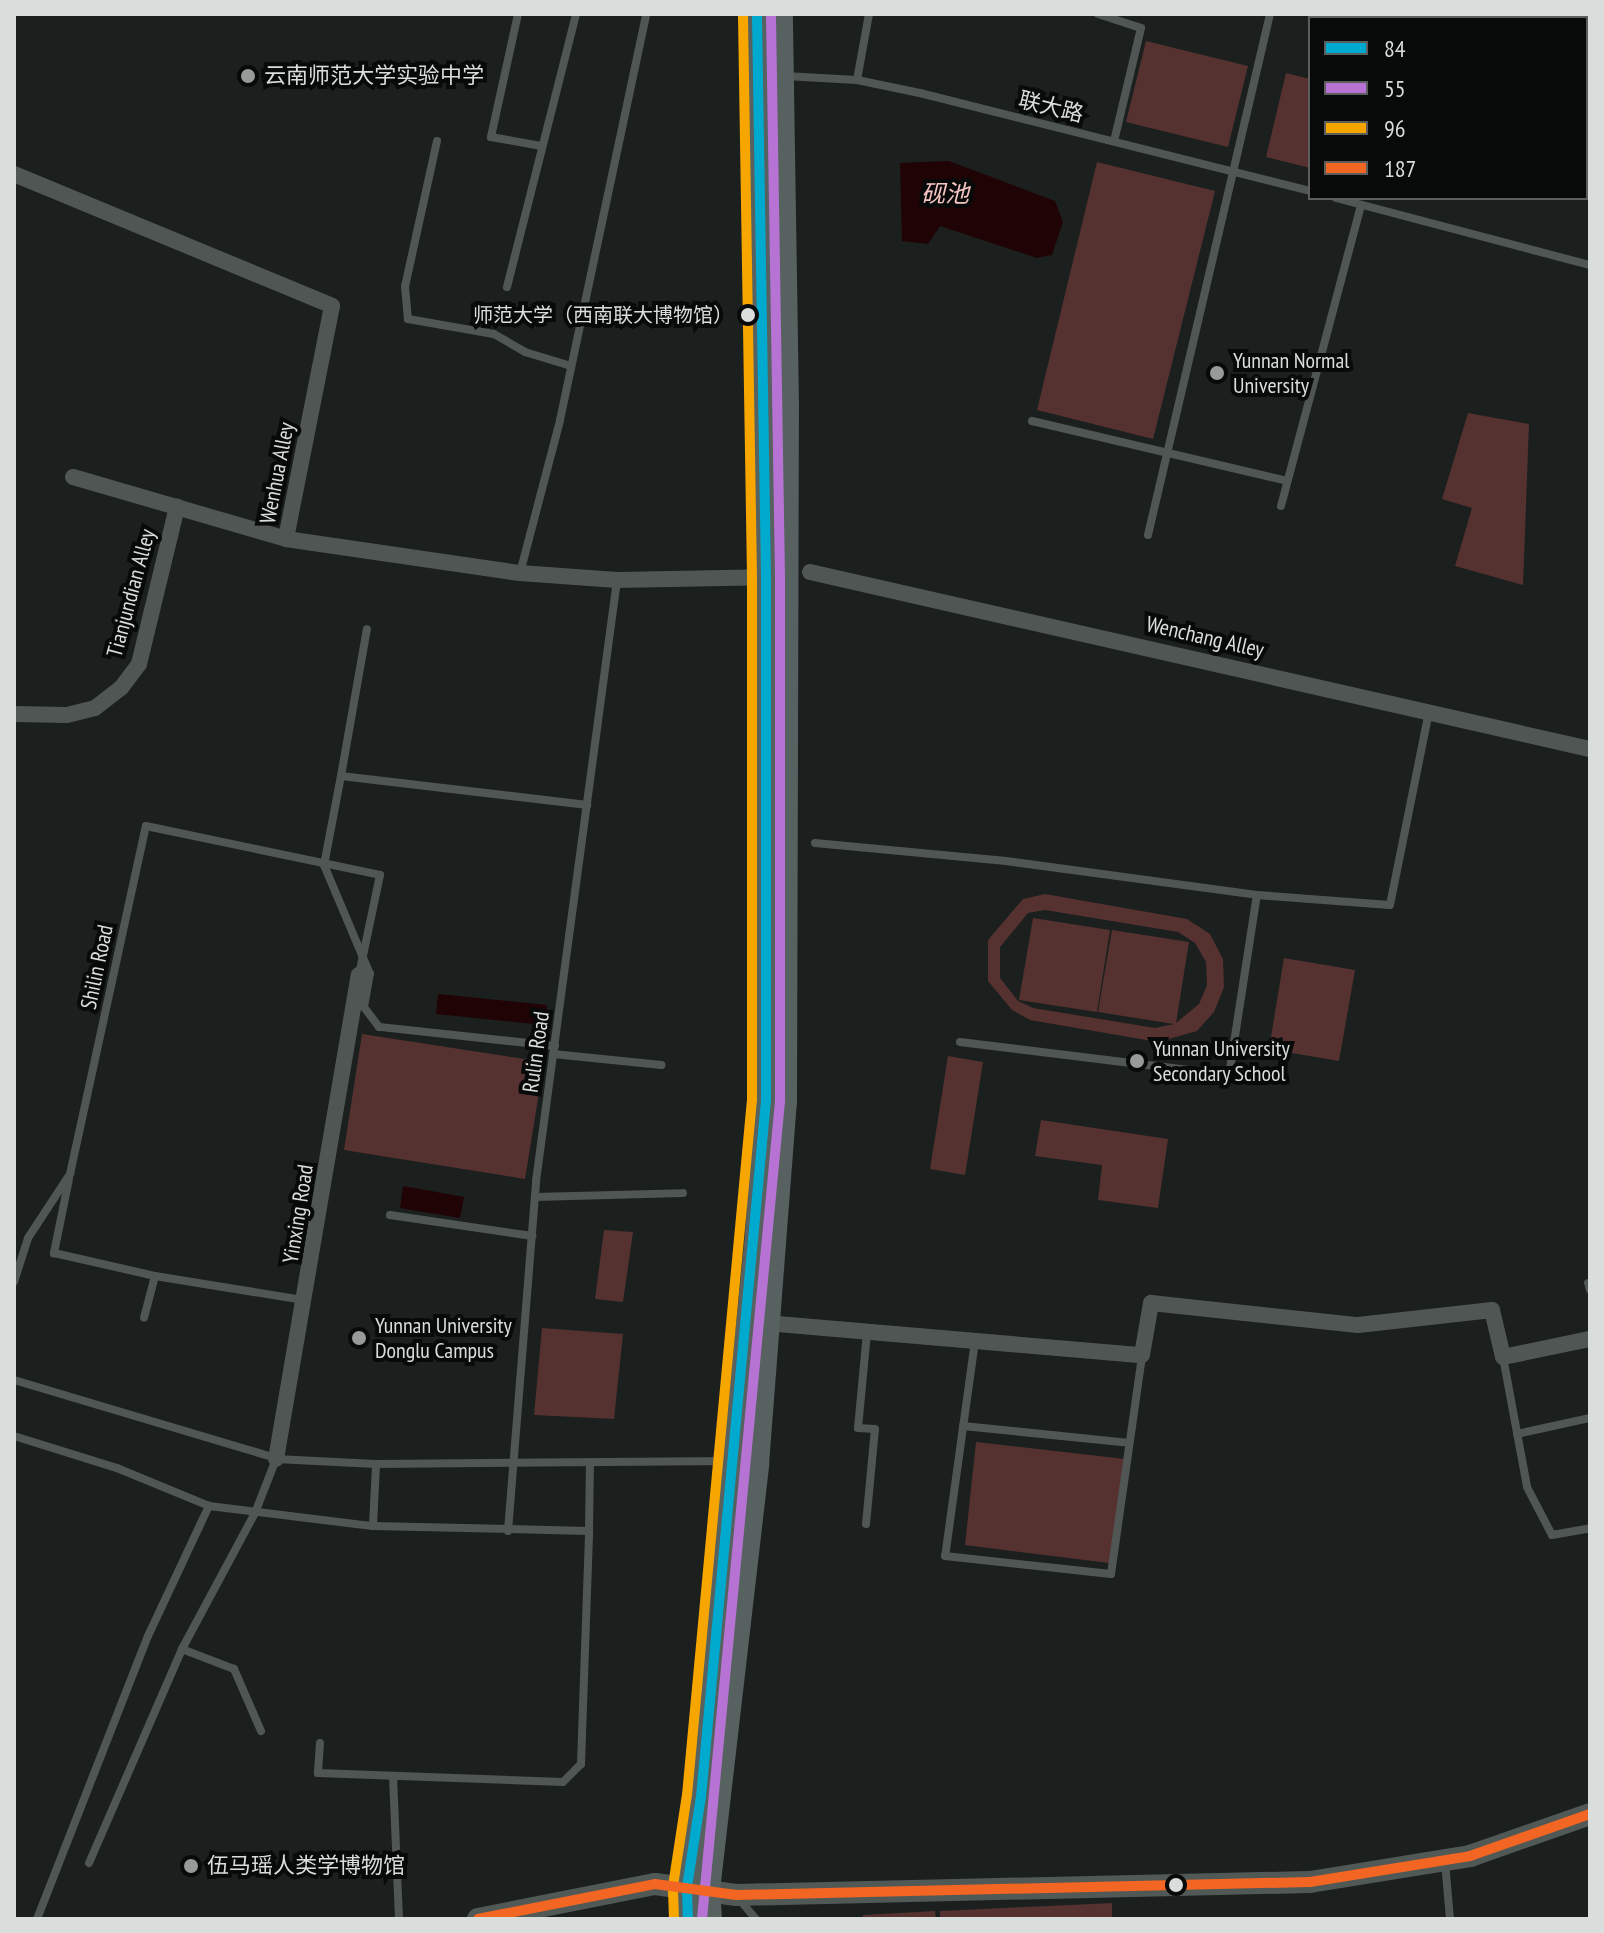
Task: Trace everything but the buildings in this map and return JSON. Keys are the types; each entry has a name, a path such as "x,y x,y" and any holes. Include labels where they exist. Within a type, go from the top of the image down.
{"main road":[{"path":"745,1462 766,1100 788,575 757,14"},
{"path":"688,1919 697,1888 745,1462 766,1323 785,1102 788,575 781,14"},
{"path":"478,1919 655,1884 736,1895 1294,1882 1445,1861 1590,1814"},
{"path":"697,1888 710,1919"}],"street":[{"name":"Wenhua Alley","path":"14,174 332,306 286,539 520,573 617,580 788,575"},
{"path":"73,477 177,507"},
{"name":"Tianjundian Alley","path":"14,714 67,715 95,708 121,688 139,664 177,507 286,539"},
{"name":"Wenchang Alley","path":"788,575 1590,749"},
{"name":"Yinxing Road","path":"276,1459 307,1301 361,967"},
{"path":"766,1323 1142,1355 1151,1303 1358,1325 1492,1310 1503,1357 1590,1339"}],"lane":[{"path":"518,14 491,137 541,146"},
{"path":"507,287 576,14"},
{"path":"520,573 571,366 646,14"},
{"path":"857,80 869,14"},
{"path":"1098,14 1141,28 1114,141"},
{"path":"1148,535 1236,172 1270,14"},
{"name":"联大路","path":"781,76 857,80 1308,190"},
{"path":"437,141 405,286 408,319 494,334 525,352 571,366"},
{"path":"1343,200 1590,265"},
{"path":"1281,506 1361,205"},
{"path":"1032,421 1287,481"},
{"name":"Rulin Road","path":"508,1531 535,1197 617,580"},
{"path":"367,629 324,865 361,967 370,974 364,1007 379,1027 661,1065"},
{"path":"815,843 1006,861 1257,895 1390,905 1429,712"},
{"path":"341,776 587,805"},
{"name":"Shilin Road","path":"14,1282 28,1238 70,1174 146,826 324,865"},
{"path":"324,865 380,875 361,967"},
{"path":"960,1042 1229,1075 1257,895"},
{"path":"70,1174 54,1253 155,1276 307,1301"},
{"path":"535,1197 683,1193"},
{"path":"390,1215 532,1236"},
{"path":"144,1318 155,1276"},
{"path":"866,1524 875,1429 858,1428 867,1333"},
{"path":"975,1341 945,1556 1111,1574 1142,1355"},
{"path":"1503,1357 1527,1487 1552,1535 1590,1528"},
{"path":"14,1380 276,1459 376,1464 745,1462"},
{"path":"1517,1434 1590,1418"},
{"path":"963,1426 1129,1443"},
{"path":"14,1436 117,1468 209,1506 373,1526 589,1531"},
{"path":"89,1863 182,1649 255,1513 276,1459"},
{"path":"320,1743 318,1773 563,1782 581,1764 590,1463"},
{"path":"373,1526 376,1464"},
{"path":"37,1919 148,1636 209,1506"},
{"path":"182,1649 234,1669 261,1731"},
{"path":"393,1776 399,1919"},
{"path":"1445,1861 1450,1919"},
{"path":"736,1895 756,1919"}],"shaded area":[{"path":"1146,41 1248,66 1228,147 1126,122"},
{"path":"1286,73 1308,78 1308,168 1266,157"},
{"path":"1097,162 1215,191 1153,439 1037,410"},
{"path":"1468,413 1529,424 1523,585 1455,566 1472,508 1442,499"},
{"path":"1045,894 1187,919 1210,934 1223,959 1224,987 1214,1012 1197,1031 1158,1042 1030,1020 1012,1010 988,981 988,940 1023,899","holes":["1045,910 1178,932 1195,943 1206,962 1207,985 1199,1004 1176,1023 1189,942 1112,930 1098,1012 1174,1024 1155,1028 1033,1008 1018,1001 1000,978 1000,947 1028,913"]},
{"path":"1033,918 1110,930 1097,1012 1019,1000"},
{"path":"1284,958 1355,970 1339,1061 1269,1049"},
{"path":"362,1034 544,1062 525,1179 344,1150"},
{"path":"948,1056 983,1062 965,1175 930,1169"},
{"path":"1041,1120 1168,1139 1158,1208 1098,1200 1102,1165 1035,1156"},
{"path":"604,1230 633,1232 623,1302 595,1299"},
{"path":"542,1328 623,1334 614,1419 534,1415"},
{"path":"976,1442 1125,1459 1109,1563 965,1545"},
{"path":"1112,1903 1112,1919 940,1919 940,1911"},
{"path":"935,1911 936,1919 863,1919 863,1915"}],"water":[{"name":"砚池","path":"949,161 1055,201 1063,222 1052,255 1037,258 940,226 928,244 902,241 900,163"},
{"path":"438,994 547,1005 545,1025 436,1014"},
{"path":"403,1186 464,1197 460,1218 400,1208"}],"transit line":[{"name":"96","path":"674,1919 673,1886 687,1795 752,1100 752,577 743,14"},
{"name":"84","path":"688,1919 687,1887 701,1797 766,1100 766,577 757,14"},
{"name":"55","path":"702,1919 780,1101 780,577 771,14"},
{"name":"187","path":"478,1919 655,1884 736,1895 1310,1882 1470,1856 1590,1814"}],"place":[{"name":"云南师范大学实验中学","path":"248,76"},
{"name":"师范大学（西南联大博物馆）","path":"748,315"},
{"name":"Yunnan Normal University","path":"1217,373"},
{"name":"Yunnan University Secondary School","path":"1137,1061"},
{"name":"Yunnan University Donglu Campus","path":"359,1338"},
{"name":"伍马瑶人类学博物馆","path":"191,1866"}]}
